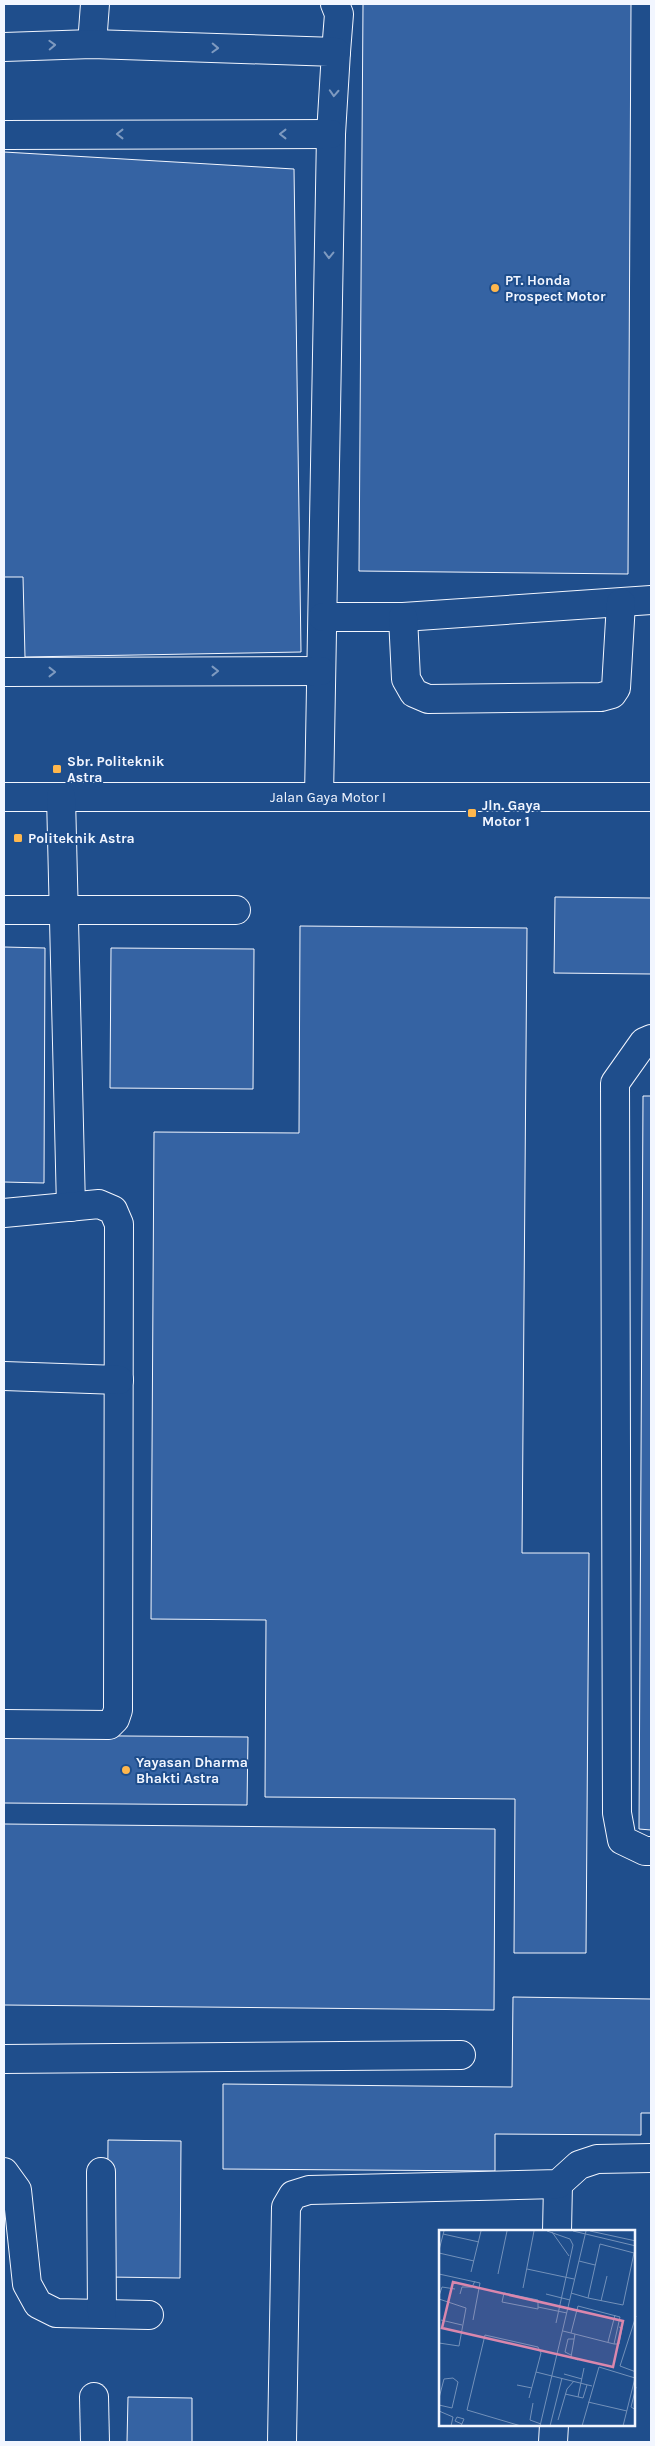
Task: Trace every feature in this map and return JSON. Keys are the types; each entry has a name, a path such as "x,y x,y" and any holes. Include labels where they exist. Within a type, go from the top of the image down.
{"street":[{"path":"92,44 95,4"},
{"path":"319,797 331,134 339,14 335,4"},
{"path":"4,47 92,44 336,52"},
{"path":"4,135 331,134"},
{"path":"322,618 403,617 651,600"},
{"path":"403,617 406,679 414,693 428,699 601,697 612,694 616,688 620,603"},
{"path":"4,672 321,671"},
{"path":"61,796 71,1207"},
{"name":"Jalan Gaya Motor I","path":"4,797 651,797"},
{"path":"4,910 236,910"},
{"path":"651,1039 644,1042 615,1083 617,1813 622,1840 645,1851 651,1851"},
{"path":"4,1213 99,1204 113,1210 119,1224 118,1710 115,1719 109,1725 4,1724"},
{"path":"4,1376 119,1380"},
{"path":"4,2060 461,2055"},
{"path":"282,2442 286,2207 293,2195 309,2190 558,2184 579,2165 597,2159 651,2158"},
{"path":"4,2172 17,2190 27,2284 38,2304 56,2313 149,2316"},
{"path":"101,2172 102,2314"},
{"path":"557,2230 558,2184"},
{"path":"94,2397 95,2442"},
{"path":"553,2442 554,2426"}],"building":[{"name":"PT. Honda Prospect Motor","path":"363,4 631,4 628,574 359,571"},
{"path":"4,152 294,169 301,652 25,657 23,577 4,577"},
{"path":"555,897 651,898 651,974 554,973"},
{"path":"300,926 527,928 522,1553 589,1553 586,1953 514,1953 515,1799 265,1797 266,1620 151,1619 154,1132 299,1133"},
{"path":"4,947 45,948 44,1183 4,1182"},
{"path":"111,948 254,949 253,1089 110,1088"},
{"path":"643,1096 651,1096 651,1830 639,1829"},
{"name":"Yayasan Dharma Bhakti Astra","path":"4,1735 248,1737 247,1805 4,1803"},
{"path":"4,1824 495,1829 494,2010 4,2005"},
{"path":"513,1997 651,1999 651,2113 641,2113 641,2135 495,2134 495,2171 223,2169 223,2084 512,2087"},
{"path":"108,2140 181,2141 180,2278 107,2277"},
{"path":"128,2397 192,2398 192,2442 127,2442"}],"place":[{"name":"PT. Honda Prospect Motor","path":"495,288"},
{"name":"Sbr. Politeknik Astra","path":"57,769"},
{"name":"Jln. Gaya Motor 1","path":"472,813"},
{"name":"Politeknik Astra","path":"18,838"},
{"name":"Yayasan Dharma Bhakti Astra","path":"126,1770"}]}
